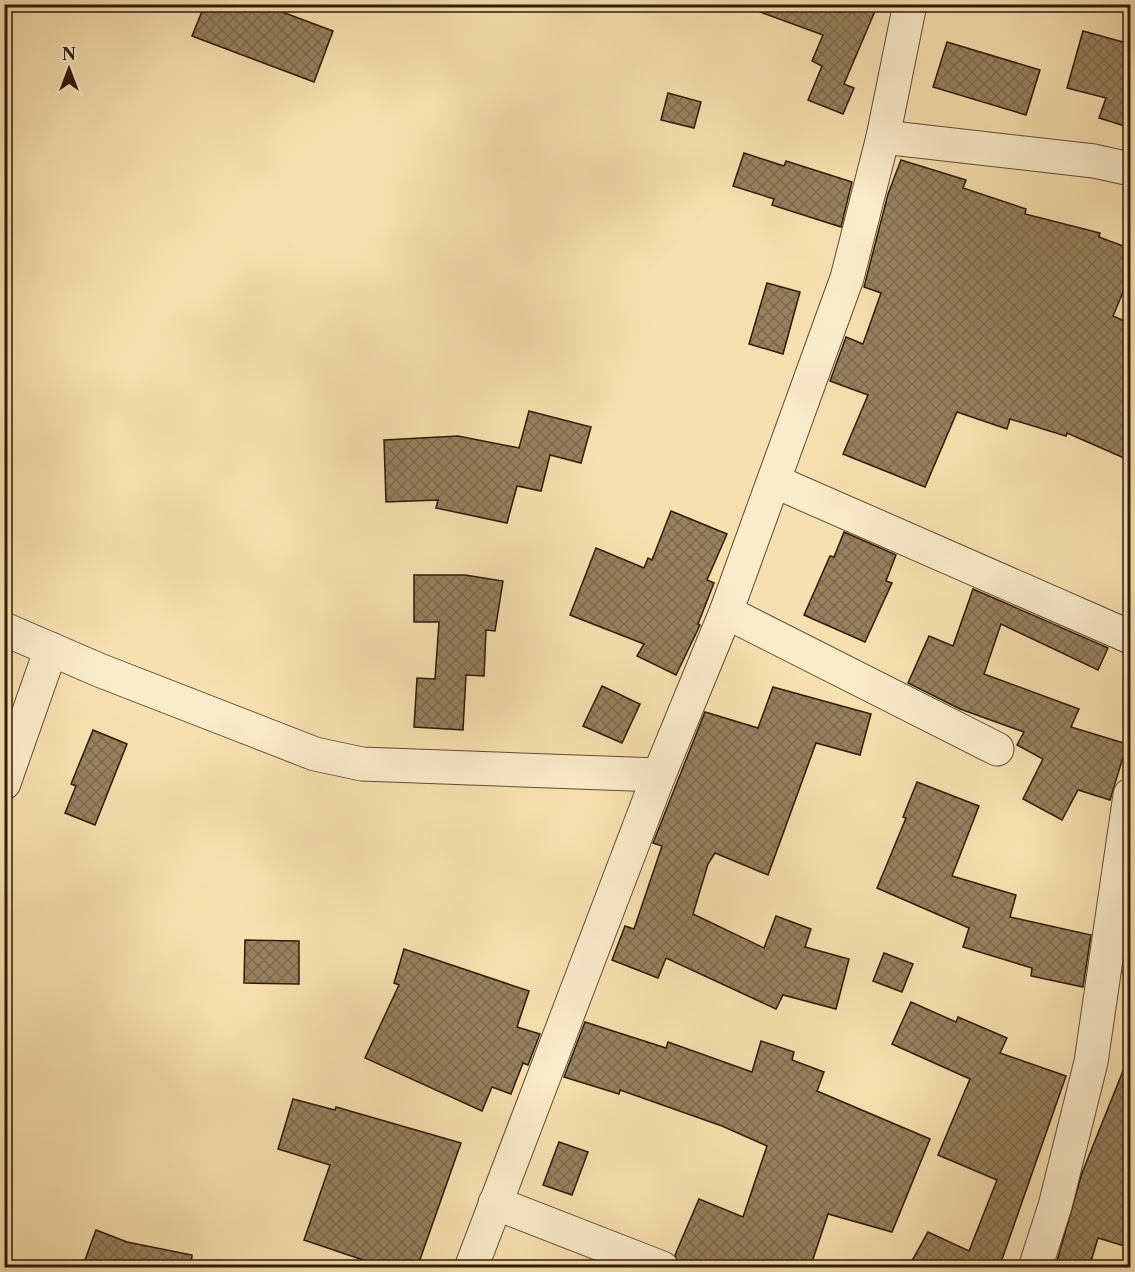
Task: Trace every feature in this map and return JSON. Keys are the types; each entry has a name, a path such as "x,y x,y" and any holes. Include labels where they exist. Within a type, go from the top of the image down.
{"street":[{"path":"471,1268 659,775 726,612 847,278 880,149 910,4"},
{"path":"880,149 1094,161 1131,169"},
{"path":"774,481 1131,637"},
{"path":"726,612 997,749"},
{"path":"4,629 51,650 315,754 362,764 659,775"},
{"path":"4,783 51,650"},
{"path":"1035,1268 1054,1206 1091,1062 1131,795"},
{"path":"495,1203 662,1268"}],"building":[{"path":"205,4 261,4 333,31 314,82 192,36"},
{"path":"749,4 878,4 844,84 854,88 843,114 808,100 822,66 812,61 823,35 749,8"},
{"path":"1083,31 1123,42 1125,38 1131,39 1131,128 1099,118 1106,98 1067,88"},
{"path":"947,42 1040,70 1026,115 933,87"},
{"path":"668,93 701,102 694,128 661,120"},
{"path":"744,153 784,166 786,161 852,182 841,227 772,205 774,199 733,186"},
{"path":"901,160 966,180 963,188 1026,209 1025,214 1100,233 1099,237 1131,249 1131,273 1113,316 1131,324 1131,461 1067,433 1066,436 1010,419 1007,429 957,412 925,487 843,454 868,395 830,381 846,337 863,344 881,293 864,287 888,194"},
{"path":"767,283 800,292 783,354 749,344"},
{"path":"529,411 591,427 581,463 550,455 541,491 517,486 507,523 436,508 438,500 386,502 384,440 458,436 519,448"},
{"path":"671,511 727,534 707,580 714,583 698,624 700,625 676,675 637,656 644,644 570,615 596,548 644,568 648,558 652,560"},
{"path":"844,532 896,555 886,581 892,583 865,642 804,615 830,556 834,557"},
{"path":"414,575 465,575 503,581 495,631 486,630 484,676 466,675 463,730 414,727 417,678 435,679 439,622 414,622"},
{"path":"973,589 1108,648 1098,670 1001,624 984,674 1079,709 1071,727 1127,744 1110,800 1078,790 1062,820 1023,799 1043,759 1017,745 1024,732 960,709 908,683 929,636 953,646"},
{"path":"602,686 640,704 622,743 583,726"},
{"path":"773,687 871,714 860,755 816,743 768,875 715,853 708,864 693,914 764,948 776,916 811,929 805,947 849,959 836,1009 783,995 776,1009 666,958 658,978 612,960 625,926 634,929 662,846 653,843 705,712 758,728"},
{"path":"93,730 127,744 95,825 65,813 76,786 71,784"},
{"path":"917,782 979,806 952,876 1016,895 1010,917 1091,935 1083,987 1031,976 1032,968 963,947 969,928 877,888 906,818 903,817"},
{"path":"245,940 299,941 299,984 244,983"},
{"path":"1127,942 1131,943 1131,974 1123,973"},
{"path":"404,949 529,991 517,1027 540,1034 528,1065 523,1063 511,1094 492,1087 482,1111 365,1058 399,985 394,983"},
{"path":"884,953 913,964 902,992 873,981"},
{"path":"911,1002 956,1022 958,1017 1007,1038 1000,1053 1066,1076 1000,1265 1006,1268 908,1268 928,1232 969,1251 997,1180 938,1155 970,1079 892,1044"},
{"path":"585,1022 666,1048 668,1042 752,1072 761,1041 794,1052 792,1060 824,1072 817,1091 930,1139 892,1232 828,1214 810,1268 680,1268 675,1255 699,1199 743,1217 767,1146 722,1126 620,1090 619,1094 564,1077"},
{"path":"1129,1056 1131,1248 1098,1238 1089,1268 1055,1268 1082,1173"},
{"path":"293,1099 335,1110 336,1107 461,1143 417,1268 364,1268 366,1261 304,1240 330,1165 278,1149"},
{"path":"559,1142 588,1152 572,1195 543,1185"},
{"path":"96,1230 127,1242 192,1255 191,1268 82,1268"}]}
